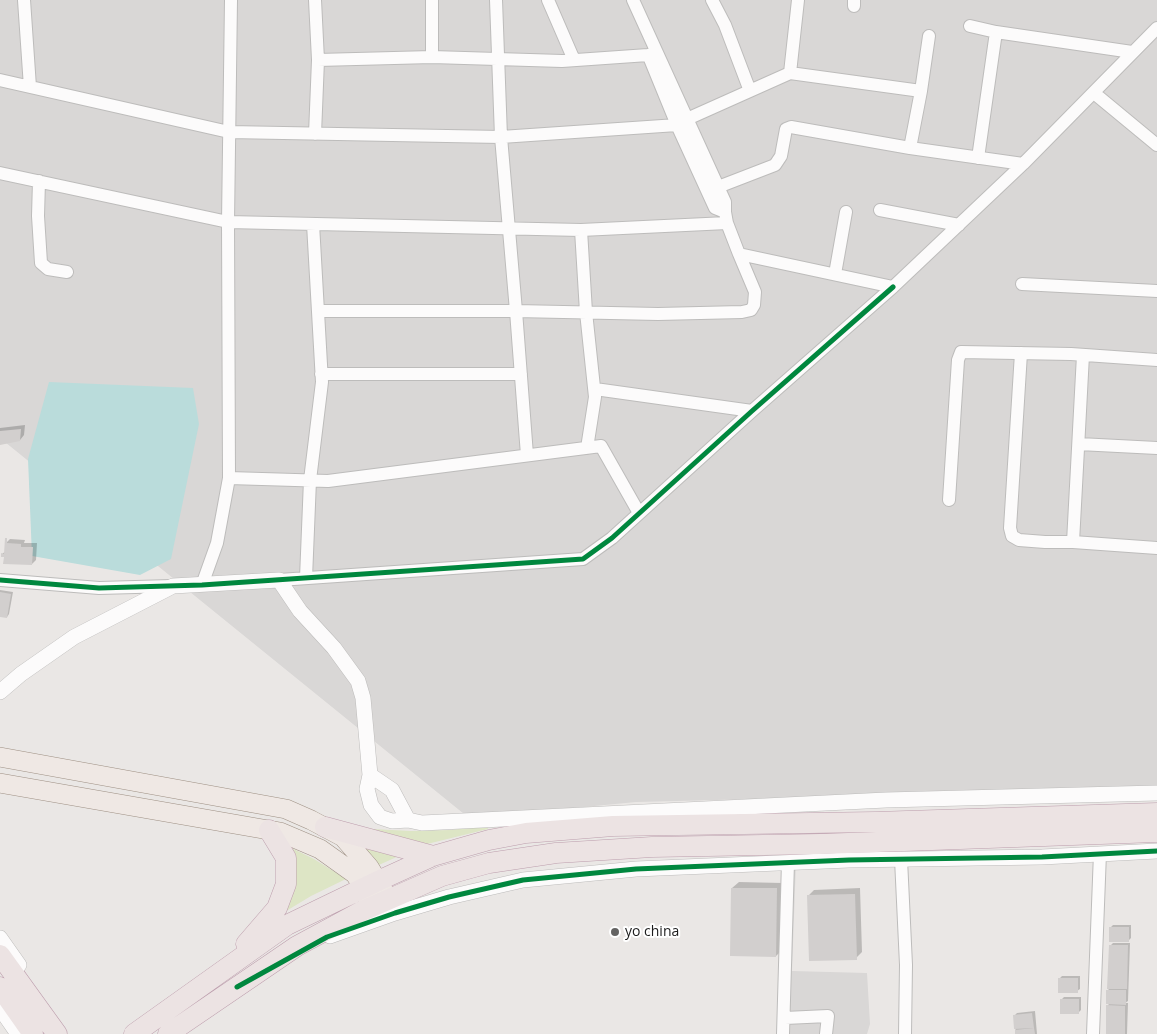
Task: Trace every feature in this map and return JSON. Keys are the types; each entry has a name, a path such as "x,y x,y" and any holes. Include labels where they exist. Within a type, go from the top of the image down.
{"highway":[{"path":"134,1034 287,925 433,856 490,840 526,833 613,826 865,822 1157,813"},
{"path":"325,827 433,856"},
{"path":"218,974 277,908 286,884 286,858 269,830"},
{"path":"168,1034 297,946 380,903 442,876 489,863 556,853 652,847 820,844 1157,832"},
{"path":"0,955 57,1034"},
{"path":"0,987 33,1034"}],"main road":[{"path":"0,757 286,809 325,827 343,838 366,863 371,884 380,903"},
{"path":"64,795 68,769"},
{"path":"0,783 280,832 320,849 371,884"}],"street":[{"path":"24,0 30,86"},
{"path":"202,585 217,543 230,478 228,222 231,0"},
{"path":"315,0 318,60 315,134"},
{"path":"432,0 432,57"},
{"path":"496,0 501,137 527,455"},
{"path":"548,0 574,60"},
{"path":"624,0 652,54 682,122 716,208 726,218"},
{"path":"633,0 652,54"},
{"path":"712,0 725,24 750,91"},
{"path":"790,73 798,0"},
{"path":"970,26 996,32 1132,52"},
{"path":"0,580 99,588 202,585 583,559 612,538 752,410 893,287 1023,164 1157,28"},
{"path":"978,158 996,32"},
{"path":"910,148 929,36"},
{"path":"318,60 432,57 574,60 652,54"},
{"path":"0,80 229,132 501,137 682,122 790,73 921,91"},
{"path":"1094,93 1157,145"},
{"path":"318,311 516,311 658,314 742,312 751,310 754,305 755,292 726,218 725,202 682,122"},
{"path":"718,186 775,165 781,156 786,129 791,127 910,148 1023,164"},
{"path":"0,173 228,222 581,230 726,218"},
{"path":"39,182 38,224 41,263 48,269 67,272"},
{"path":"880,210 959,225"},
{"path":"835,274 846,212"},
{"path":"306,578 310,480 322,382 313,224"},
{"path":"581,230 586,312 596,397 587,448"},
{"path":"739,254 893,287"},
{"path":"1022,284 1157,291"},
{"path":"949,500 958,360 961,352 1083,355 1157,360"},
{"path":"1021,353 1010,528 1012,536 1019,540 1157,548"},
{"path":"1073,542 1083,355"},
{"path":"322,374 521,374"},
{"path":"595,389 752,410"},
{"path":"1079,444 1157,448"},
{"path":"230,478 328,481 601,446 639,513"},
{"path":"279,580 300,611 334,648 358,681 363,698 370,775 367,789 370,805 380,817 392,820 408,820 422,823 886,800 1157,792"},
{"path":"0,692 21,674 74,637 174,586"},
{"path":"370,775 392,790 408,820"},
{"path":"237,987 327,937 395,913 523,880 636,869 788,862 1042,856 1157,851"},
{"path":"1093,1034 1100,853"},
{"path":"901,859 906,965 905,1034"},
{"path":"783,1034 785,1018 788,862"},
{"path":"0,938 68,1034"},
{"path":"0,1008 18,1034"},
{"path":"785,1018 828,1016 826,1034"}],"shaded area":[{"path":"0,0 1157,0 1157,789 636,802 469,818 0,438"},
{"path":"788,862 796,862 792,971 867,973 870,1024 867,1034 783,1034"}],"green space":[{"path":"487,826 488,829 423,845 353,828 411,831 450,830"},
{"path":"281,843 314,859 346,879 311,896 278,916"},
{"path":"357,846 399,856 372,868"}],"water":[{"path":"49,382 193,388 199,424 171,559 140,575 32,556 28,459"}],"building":[{"path":"21,429 20,441 0,445 0,431"},
{"path":"5,538 7,538 7,543 21,544 21,547 33,547 32,565 3,564 4,557 1,557 1,553 4,554"},
{"path":"0,592 11,594 7,618 0,617"},
{"path":"731,888 777,888 776,957 730,956"},
{"path":"855,894 857,960 809,961 807,895"},
{"path":"1109,927 1129,927 1129,942 1109,942"},
{"path":"1109,945 1128,945 1127,989 1107,989"},
{"path":"1058,978 1078,978 1078,993 1058,993"},
{"path":"1106,990 1126,990 1126,1005 1106,1004"},
{"path":"1060,999 1079,999 1079,1014 1060,1014"},
{"path":"1106,1005 1125,1006 1125,1034 1106,1034"},
{"path":"1032,1013 1034,1028 1014,1029 1013,1015"},
{"path":"1034,1028 1035,1034 1015,1034 1015,1030"}],"cycle path":[{"path":"0,580 99,588 202,585 583,559 612,538 893,287"},
{"path":"237,987 327,937 395,913 449,897 523,880 636,869 849,860 1042,857 1157,851"}],"place":[{"name":"yo china","path":"615,932"}]}
